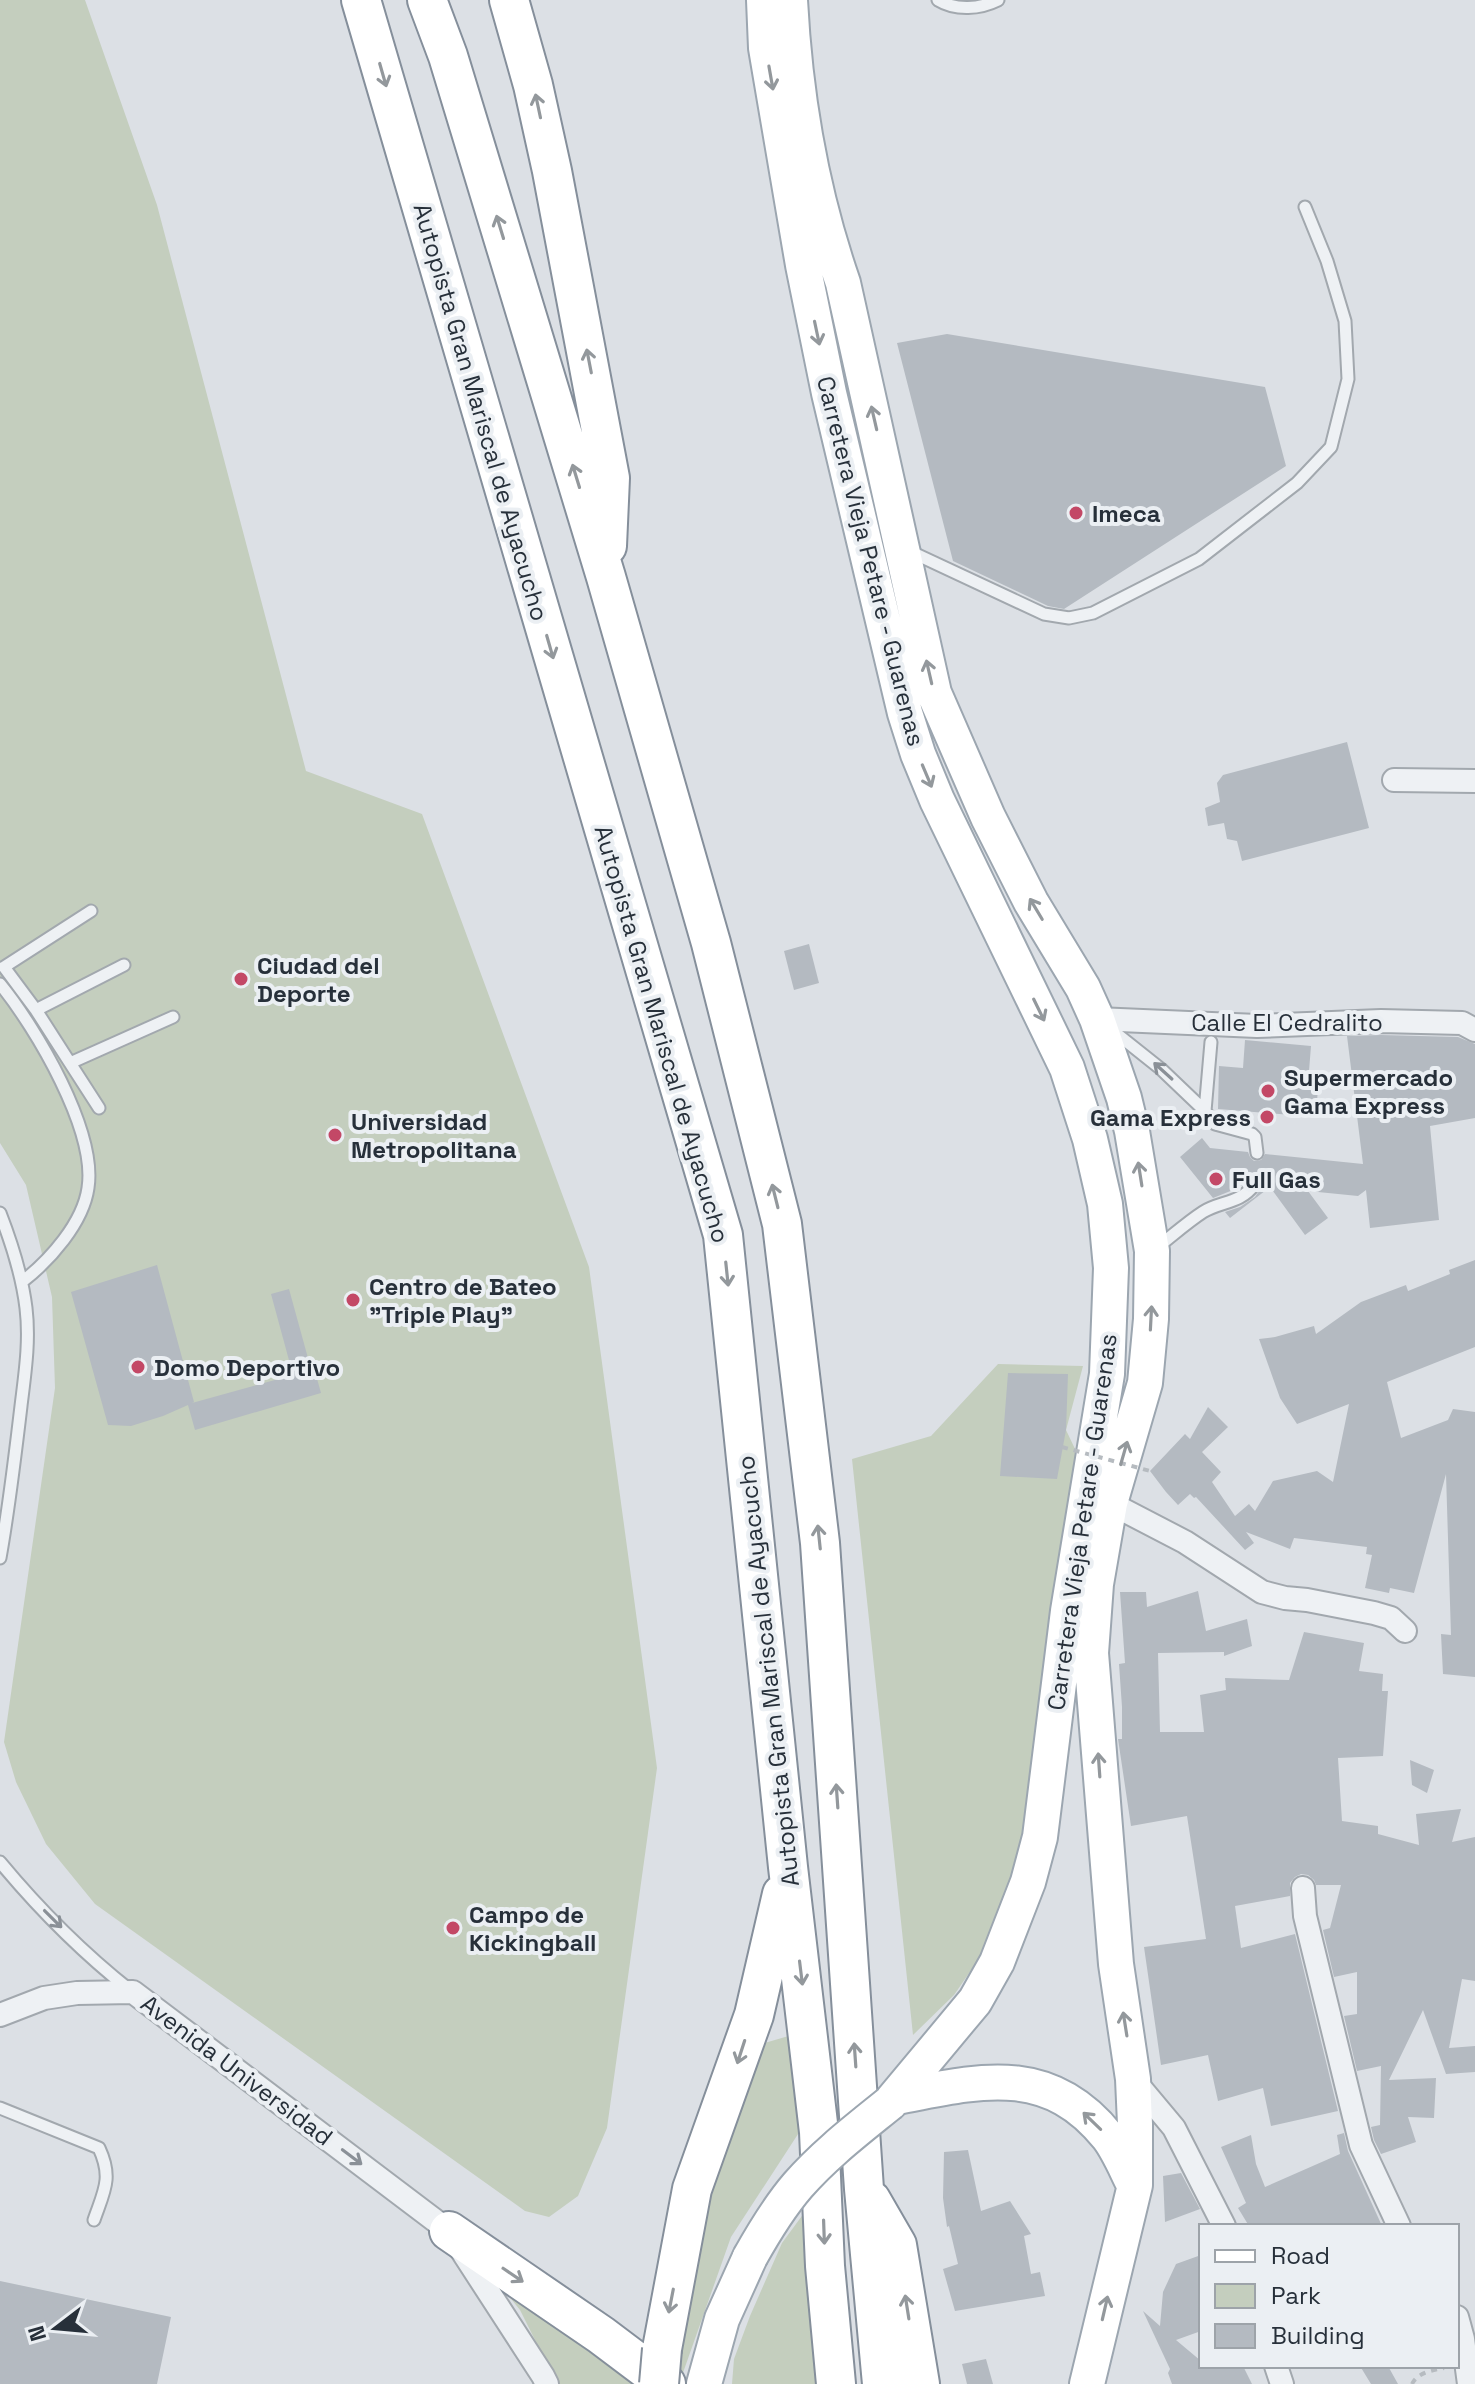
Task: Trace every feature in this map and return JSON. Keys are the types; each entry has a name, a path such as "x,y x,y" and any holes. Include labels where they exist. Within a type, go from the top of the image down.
{"highway":[{"name":"Autopista Gran Mariscal de Ayacucho","path":"361,0 723,1235 788,1867 819,2132 825,2266 836,2384"},
{"path":"427,0 453,70 606,577 711,943 782,1224 820,1543 864,2189 882,2384"},
{"path":"509,0 533,85 552,171 610,478 606,577"},
{"path":"449,2231 601,2335 662,2372 692,2189 754,2015 788,1867"},
{"path":"864,2189 897,2245 920,2384"}],"main road":[{"name":"Carretera Vieja Petare - Guarenas","path":"704,2382 722,2319 769,2223 798,2185 839,2144 894,2100 975,2001 997,1962 1028,1882 1040,1837 1070,1597 1107,1374 1111,1268 1105,1204 1090,1139 1067,1068 937,800 905,713 829,393 806,279 766,48 764,0"},
{"name":"Carretera Vieja Petare - Guarenas","path":"790,0 801,121 826,234 843,283 934,693 988,817 1031,902 1072,969 1097,1019 1132,1131 1152,1251 1151,1319 1145,1383 1110,1503 1096,1584 1091,1653 1116,1964 1133,2079 1135,2185 1087,2384"},
{"path":"894,2100 982,2081 1039,2087 1066,2099 1088,2116 1110,2139 1135,2185"}],"street":[{"path":"1394,780 1475,781"},
{"name":"Calle El Cedralito","path":"1097,1019 1257,1026 1394,1021 1462,1023 1475,1030"},
{"path":"1110,1503 1185,1542 1262,1592 1374,1613 1391,1618 1405,1631"},
{"path":"1303,1888 1309,1931 1361,2145 1398,2224"},
{"name":"Avenida Universidad","path":"0,2015 44,1998 77,1993 133,1992 449,2231"},
{"path":"1133,2079 1174,2128 1223,2224"},
{"path":"449,2231 547,2384"},
{"path":"1459,2324 1469,2384"}],"lane":[{"path":"938,0 966,9 998,0"},
{"path":"903,548 1044,614 1069,618 1093,613 1199,559 1297,483 1331,447 1348,379 1345,321 1327,261 1305,207"},
{"path":"91,911 2,964 36,1010 99,1108"},
{"path":"36,1010 124,965"},
{"path":"0,984 55,1070 78,1119 89,1157 89,1185 73,1225 36,1271 23,1281"},
{"path":"70,1063 173,1017"},
{"path":"1097,1019 1161,1069 1215,1124 1252,1134 1257,1153"},
{"path":"1205,1111 1211,1042"},
{"path":"1152,1251 1206,1210 1239,1200 1254,1185"},
{"path":"0,1213 23,1281 28,1348 15,1468 0,1558"},
{"path":"0,1862 92,1959 133,1992"},
{"path":"0,2108 99,2148 108,2170 108,2182 94,2220"}],"path":[{"path":"1062,1447 1150,1471"},
{"path":"1412,2384 1415,2378 1444,2368"}],"green space":[{"name":"Ciudad del Deporte","path":"0,0 85,0 157,205 306,771 422,814 589,1267 657,1768 607,2128 578,2196 549,2217 525,2211 95,1904 46,1844 16,1782 4,1742 55,1388 52,1297 26,1185 0,1143"},
{"path":"998,1364 1083,1366 1066,1430 1076,1451 1055,1583 1049,1686 1025,1849 985,1950 954,1995 913,2035 852,1459 931,1436"},
{"path":"792,2035 800,2131 731,2237 679,2384 666,2375 715,2176 761,2044"},
{"path":"807,2209 818,2384 732,2384 734,2359 750,2316 782,2243"},
{"path":"453,2226 665,2384 557,2384 520,2310"}],"building":[{"name":"Imeca","path":"947,334 1265,387 1286,466 1064,609 1048,606 953,561 897,343"},
{"path":"1347,742 1369,828 1242,861 1237,841 1227,839 1224,823 1208,826 1205,808 1220,802 1217,783 1223,775"},
{"path":"809,944 819,983 794,990 784,951"},
{"path":"1347,1036 1458,1037 1475,1044 1475,1118 1430,1126 1439,1220 1370,1228 1366,1190 1358,1196 1308,1191 1328,1218 1305,1235 1270,1187 1230,1218 1225,1212 1255,1197 1262,1187 1260,1179 1251,1177 1238,1188 1213,1198 1180,1157 1202,1138 1210,1148 1248,1152 1254,1161 1261,1160 1265,1154 1363,1164"},
{"name":"Supermercado Gama Express","path":"1245,1040 1311,1046 1309,1071 1319,1072 1316,1117 1218,1109 1219,1066 1243,1068"},
{"path":"1475,1260 1475,1347 1387,1382 1401,1438 1448,1420 1453,1409 1475,1412 1475,1677 1443,1674 1441,1634 1451,1635 1446,1474 1414,1593 1390,1588 1389,1593 1365,1588 1372,1555 1366,1554 1367,1547 1294,1538 1290,1549 1246,1532 1254,1543 1245,1550 1196,1497 1190,1494 1178,1505 1150,1471 1185,1434 1190,1439 1208,1407 1228,1427 1202,1452 1221,1472 1212,1482 1235,1516 1249,1504 1255,1511 1273,1481 1317,1471 1333,1482 1349,1404 1297,1424 1280,1398 1259,1339 1314,1326 1316,1334 1361,1302 1406,1285 1408,1291"},
{"name":"Domo Deportivo","path":"157,1265 192,1403 293,1375 271,1294 289,1289 311,1369 314,1368 321,1393 195,1430 188,1405 131,1426 108,1425 71,1292"},
{"path":"1008,1373 1068,1374 1066,1430 1057,1479 1000,1476"},
{"path":"1198,1591 1206,1631 1247,1619 1252,1646 1224,1656 1224,1652 1158,1653 1160,1732 1204,1732 1200,1695 1226,1690 1225,1678 1289,1680 1304,1632 1364,1643 1359,1671 1383,1674 1382,1691 1388,1691 1383,1756 1338,1758 1342,1821 1378,1826 1378,1834 1419,1845 1416,1814 1461,1809 1452,1842 1475,1837 1475,1981 1462,1979 1449,2048 1475,2046 1475,2072 1446,2074 1423,2010 1389,2080 1436,2078 1434,2118 1408,2117 1416,2142 1381,2154 1374,2140 1371,2127 1380,2125 1381,2066 1357,2071 1344,2016 1357,2014 1357,1972 1334,1977 1323,1930 1330,1928 1341,1885 1316,1885 1308,1875 1295,1877 1290,1883 1290,1896 1235,1906 1241,1948 1295,1934 1338,2111 1271,2126 1263,2088 1218,2101 1208,2055 1161,2065 1144,1947 1206,1939 1187,1816 1131,1826 1118,1739 1122,1739 1119,1664 1125,1663 1120,1592 1146,1592 1147,1607"},
{"path":"1410,1760 1434,1770 1427,1793 1412,1785"},
{"path":"1344,2133 1348,2151 1381,2224 1248,2224 1238,2208 1246,2203 1221,2147 1251,2135 1256,2164 1265,2187 1340,2154 1337,2135"},
{"path":"968,2150 981,2211 1010,2201 1031,2234 1024,2236 1031,2274 1040,2272 1045,2296 955,2311 943,2269 958,2264 947,2227 943,2198 944,2152"},
{"path":"1181,2173 1200,2209 1165,2222 1163,2176"},
{"path":"1199,2256 1199,2332 1176,2340 1199,2359 1199,2368 1244,2368 1252,2384 1172,2384 1168,2373 1170,2369 1143,2311 1160,2326 1163,2292 1176,2264"},
{"path":"0,2281 171,2317 157,2384 0,2384"},
{"path":"986,2359 993,2384 967,2384 962,2364"},
{"path":"1361,2368 1389,2368 1398,2384 1371,2384"}],"place":[{"name":"Imeca","path":"1076,513"},
{"name":"Ciudad del Deporte","path":"241,979"},
{"name":"Supermercado Gama Express","path":"1268,1091"},
{"name":"Gama Express","path":"1267,1117"},
{"name":"Universidad Metropolitana","path":"335,1135"},
{"name":"Full Gas","path":"1216,1179"},
{"name":"Centro de Bateo \"Triple Play\"","path":"353,1300"},
{"name":"Domo Deportivo","path":"138,1367"},
{"name":"Campo de Kickingball","path":"453,1928"}]}
